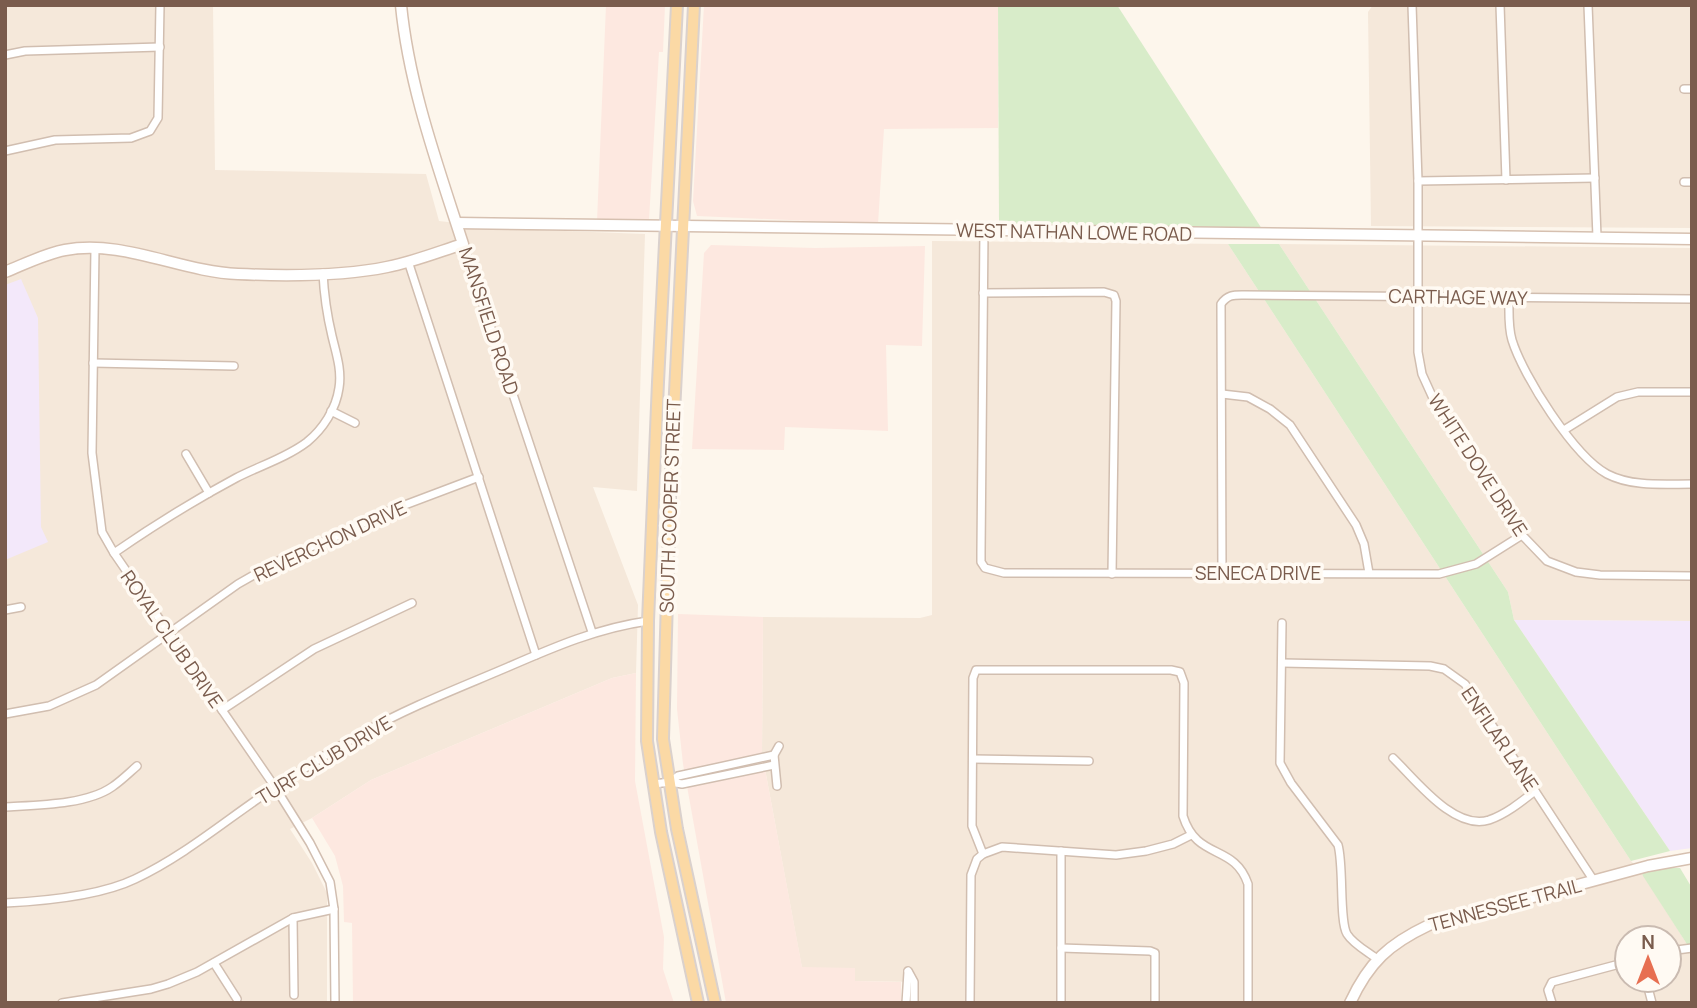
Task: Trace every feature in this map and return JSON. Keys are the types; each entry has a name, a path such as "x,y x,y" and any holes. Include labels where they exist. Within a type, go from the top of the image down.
{"main road":[{"name":"SOUTH COOPER STREET","path":"677,5 648,621 647,741 661,832 698,1003"},
{"name":"SOUTH COOPER STREET","path":"694,5 673,440 663,739 677,829 715,1003"},
{"path":"656,439 673,440"}],"street":[{"path":"5,151 55,141 131,138 150,131 158,118 160,5"},
{"name":"MANSFIELD ROAD","path":"401,5 408,59 463,244 592,632"},
{"name":"WHITE DOVE DRIVE","path":"1412,5 1418,181 1418,352 1422,374 1432,396 1522,536 1547,561 1576,572 1600,575 1692,576"},
{"path":"1500,5 1506,180"},
{"path":"1588,5 1597,237"},
{"path":"5,55 24,51 160,47"},
{"path":"1418,181 1595,178"},
{"name":"WEST NATHAN LOWE ROAD","path":"457,223 1692,239"},
{"path":"984,231 984,293 1104,292 1114,295 1112,573"},
{"path":"5,272 66,250 95,249 121,251 237,274 362,271 408,261 463,244"},
{"name":"ROYAL CLUB DRIVE","path":"95,249 92,453 98,514 106,541 275,788 310,842 330,882 334,909 335,1003"},
{"path":"408,261 536,655"},
{"path":"114,554 170,515 306,443 322,428 339,387 340,370 324,298 323,273"},
{"name":"SENECA DRIVE","path":"984,293 981,562 985,568 1004,573 1439,573 1457,571 1476,564 1522,536"},
{"name":"CARTHAGE WAY","path":"1222,394 1222,303 1232,295 1692,299"},
{"path":"1509,297 1511,336 1524,369 1564,430 1592,464 1609,475 1629,481 1692,484"},
{"path":"93,363 234,366"},
{"path":"1564,430 1617,397 1637,392 1692,392"},
{"path":"1222,573 1222,394 1248,397 1270,409 1290,425 1356,525 1364,544 1369,573"},
{"path":"331,411 355,423"},
{"path":"186,454 209,493"},
{"name":"REVERCHON DRIVE","path":"5,714 48,706 96,685 167,632 238,584 282,559 381,514 479,478"},
{"path":"222,710 314,649 412,603"},
{"path":"5,610 21,607"},
{"name":"TURF CLUB DRIVE","path":"5,903 65,897 134,880 194,844 275,788 363,733 417,705 592,632 648,621"},
{"path":"1282,622 1280,763 1291,783 1338,845 1342,857 1344,927 1351,938 1377,959"},
{"name":"ENFILAR LANE","path":"1282,663 1405,664 1444,669 1465,684 1594,881"},
{"path":"983,854 972,826 973,678 976,670 1180,672 1184,683 1183,816 1191,835 1205,847 1234,862 1245,874 1248,884 1248,1003"},
{"path":"777,786 774,755 779,746"},
{"path":"670,782 679,775 774,755"},
{"path":"1393,758 1444,808 1467,820 1487,821 1507,812 1535,791"},
{"path":"973,759 1089,761"},
{"path":"653,784 682,784 774,765"},
{"path":"5,807 60,802 98,794 112,788 137,766"},
{"path":"970,1003 971,875 977,859 983,854 1002,847 1116,855 1138,853 1174,844 1191,835"},
{"path":"1061,851 1061,1003"},
{"name":"TENNESSEE TRAIL","path":"1350,1003 1370,966 1377,959 1429,925 1648,866 1692,858"},
{"path":"62,1003 151,989 197,972 293,919 334,909"},
{"path":"293,919 294,995"},
{"path":"1061,948 1155,953 1155,1003"},
{"path":"214,963 237,999"},
{"path":"1552,1003 1548,990 1552,982 1613,966"},
{"path":"906,1003 908,971 914,982 914,1003"}],"shaded area":[{"path":"5,5 213,5 215,170 426,174 439,221 511,229 645,234 637,491 593,487 638,605 636,673 612,678 371,780 290,829 327,893 327,1003 5,1003"},
{"path":"606,5 665,5 663,52 659,52 649,220 597,221"},
{"path":"704,5 998,5 998,128 884,129 878,224 697,216 693,201"},
{"path":"1373,5 1692,5 1692,228 1371,226 1368,12"},
{"path":"932,241 1228,244 1674,924 1613,924 1613,994 1683,994 1683,938 1692,952 1692,1003 919,1003 919,982 855,981 854,968 802,968 762,753 763,617 920,618 932,615"},
{"path":"1279,244 1692,248 1692,621 1514,620 1508,592"},
{"path":"711,245 815,248 925,246 922,346 886,345 888,431 785,427 784,450 692,449 704,253"},
{"path":"21,279 38,318 41,527 48,542 5,560 5,285"},
{"path":"678,614 763,617 762,753 802,967 855,968 855,981 901,982 901,1003 726,1003 683,764 677,709"},
{"path":"1514,620 1692,621 1692,848 1670,851"},
{"path":"636,673 635,781 664,937 663,969 674,1003 353,1003 352,923 344,922 343,886 335,856 312,818 371,780 612,678"}],"green space":[{"path":"998,5 1117,5 1262,229 999,224"},
{"path":"1228,244 1279,244 1508,592 1514,620 1670,851 1631,861"},
{"path":"1680,868 1692,888 1692,952 1683,938 1683,924 1674,924 1642,873"}]}
